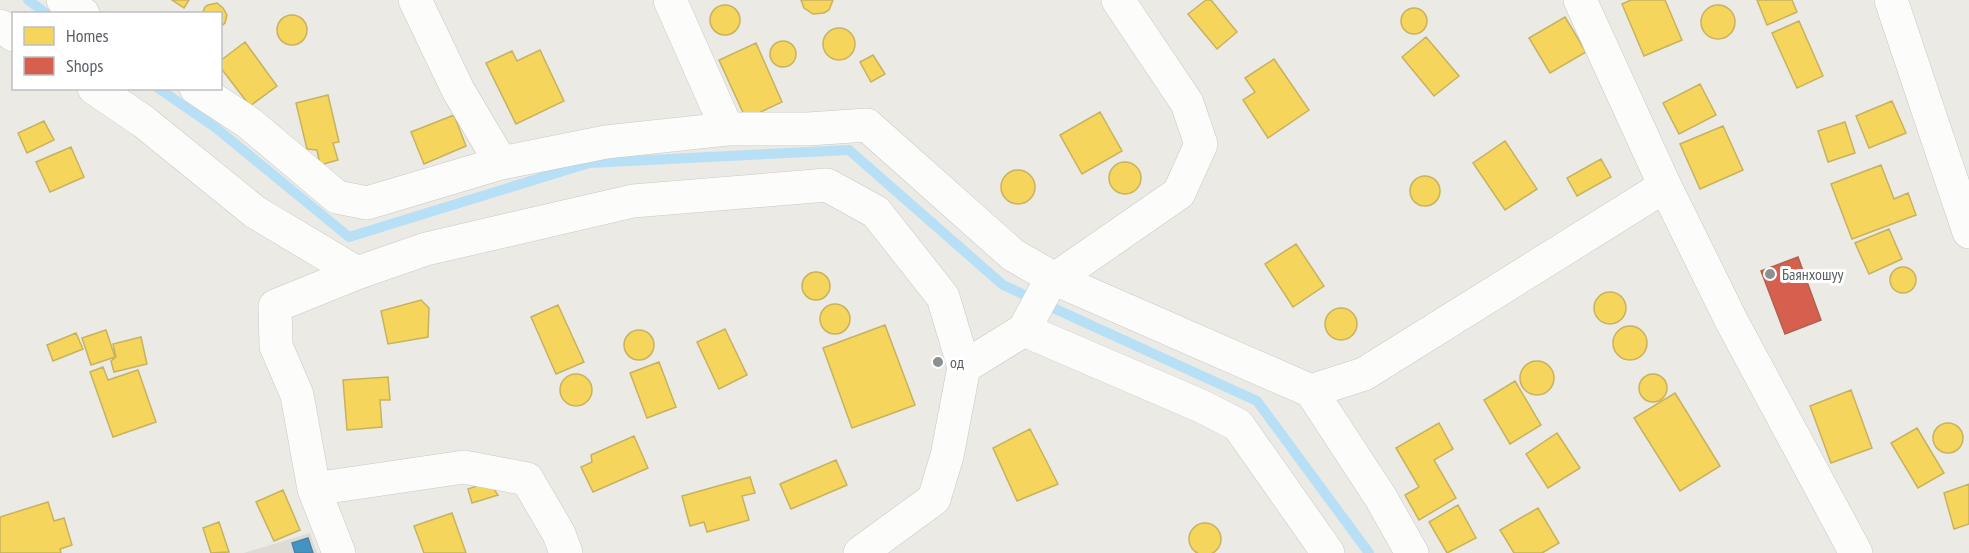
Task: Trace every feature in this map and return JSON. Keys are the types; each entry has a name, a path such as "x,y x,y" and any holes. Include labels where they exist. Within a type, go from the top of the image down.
{"street":[{"path":"63,0 79,12"},
{"path":"415,0 458,90 501,163"},
{"path":"670,0 727,129"},
{"path":"964,367 1028,323 1051,283 1179,193 1201,144 1187,103 1118,0"},
{"path":"1580,0 1665,186 1731,320 1856,553"},
{"path":"1891,0 1966,214"},
{"path":"97,90 144,122 255,212 357,273"},
{"path":"199,90 249,123 337,197 367,203 501,163 606,142 727,129 808,129 867,125 1012,255 1051,283 1311,391 1381,498 1412,553"},
{"path":"339,553 314,489 297,395 276,346 275,306 357,273 426,249 633,201 827,185 876,212 943,297 964,367 947,456 934,500 860,553"},
{"path":"1311,391 1364,374 1665,186"},
{"path":"1028,323 1238,424 1328,553"},
{"path":"314,489 464,467 527,479 559,534 566,553"}],"shaded area":[{"path":"310,533 317,553 244,553"}],"building: Homes":[{"path":"172,0 189,0 184,8"},
{"path":"801,0 833,0 829,10 813,14 804,8"},
{"path":"1206,0 1211,0 1237,32 1217,49 1188,14"},
{"path":"1631,0 1665,0 1682,40 1644,56 1622,4"},
{"path":"1757,0 1792,0 1797,12 1767,25"},
{"path":"217,3 223,8 227,15 225,23 222,25 222,12 203,12 208,5"},
{"path":"725,5 736,9 740,20 736,31 725,35 714,31 710,20 714,9"},
{"path":"1718,5 1730,10 1735,22 1730,34 1718,39 1706,34 1701,22 1706,10"},
{"path":"1414,8 1424,11 1427,21 1424,31 1414,34 1404,31 1401,21 1404,11"},
{"path":"292,15 303,19 307,30 303,41 292,45 281,41 277,30 281,19"},
{"path":"1565,17 1586,52 1550,73 1529,38"},
{"path":"1799,21 1823,76 1797,88 1772,33"},
{"path":"839,28 850,33 855,44 850,55 839,60 828,55 823,44 828,33"},
{"path":"1426,37 1459,76 1434,96 1402,57"},
{"path":"783,41 793,44 796,54 793,64 783,67 773,64 770,54 773,44"},
{"path":"245,42 277,86 250,106 222,70 222,59"},
{"path":"756,43 782,102 746,119 719,60"},
{"path":"540,50 564,101 516,124 486,63 512,51 517,61"},
{"path":"873,55 885,74 871,82 860,62"},
{"path":"1274,59 1309,110 1268,138 1243,100 1255,92 1245,78"},
{"path":"1700,84 1716,115 1679,134 1663,103"},
{"path":"328,95 339,142 333,143 338,160 320,165 317,150 307,149 296,103"},
{"path":"1892,101 1906,133 1869,148 1856,116"},
{"path":"1100,112 1122,151 1082,174 1060,135"},
{"path":"454,115 466,146 424,164 411,132"},
{"path":"44,121 54,140 27,153 18,133"},
{"path":"1845,122 1855,153 1828,162 1818,131"},
{"path":"1723,126 1743,170 1700,189 1680,144"},
{"path":"1505,141 1537,189 1505,210 1473,163"},
{"path":"71,147 84,177 50,192 36,162"},
{"path":"1601,159 1611,177 1577,196 1567,178"},
{"path":"1125,162 1136,167 1141,178 1136,189 1125,194 1114,189 1109,178 1114,167"},
{"path":"1881,165 1894,199 1908,193 1916,215 1852,239 1831,184"},
{"path":"1018,170 1030,175 1035,187 1030,199 1018,204 1006,199 1001,187 1006,175"},
{"path":"1425,176 1436,180 1440,191 1436,202 1425,206 1414,202 1410,191 1414,180"},
{"path":"1889,229 1902,259 1869,274 1855,243"},
{"path":"1296,244 1324,286 1293,307 1265,264"},
{"path":"1903,267 1913,270 1916,280 1913,290 1903,293 1893,290 1890,280 1893,270"},
{"path":"816,272 826,276 830,286 826,296 816,300 806,296 802,286 806,276"},
{"path":"1610,292 1621,297 1626,308 1621,319 1610,324 1599,319 1594,308 1599,297"},
{"path":"421,300 429,308 428,337 388,344 381,311"},
{"path":"835,304 845,309 850,319 845,329 835,334 825,329 820,319 825,309"},
{"path":"558,305 584,362 556,374 531,317"},
{"path":"1341,308 1352,313 1357,324 1352,335 1341,340 1330,335 1325,324 1330,313"},
{"path":"885,325 915,405 852,428 823,348"},
{"path":"1630,326 1642,331 1647,343 1642,355 1630,360 1618,355 1613,343 1618,331"},
{"path":"725,329 747,375 719,389 697,342"},
{"path":"106,330 115,357 91,365 82,338"},
{"path":"639,330 645,331 653,339 653,351 645,359 639,360 633,359 625,351 624,345 625,339 633,331"},
{"path":"76,333 83,349 53,361 47,345"},
{"path":"141,337 147,364 114,372 111,361 116,357 113,344"},
{"path":"1537,361 1549,366 1554,378 1549,390 1537,395 1525,390 1520,378 1525,366"},
{"path":"659,362 676,407 647,418 630,373"},
{"path":"103,367 108,380 138,370 156,422 113,437 90,372"},
{"path":"576,374 587,379 592,390 587,401 576,406 565,401 560,390 565,379"},
{"path":"1653,374 1663,378 1667,388 1663,398 1653,402 1643,398 1639,388 1643,378"},
{"path":"388,377 390,400 380,400 382,427 347,430 343,380"},
{"path":"1515,381 1541,425 1510,444 1484,400"},
{"path":"1851,390 1872,448 1831,463 1810,406"},
{"path":"1675,393 1720,466 1680,491 1634,418"},
{"path":"1439,423 1453,449 1434,460 1456,498 1419,520 1405,495 1419,487 1396,448"},
{"path":"1948,423 1959,427 1963,438 1959,449 1948,453 1937,449 1933,438 1937,427"},
{"path":"1917,428 1944,473 1918,488 1891,443"},
{"path":"1030,429 1058,484 1017,501 993,448"},
{"path":"1557,433 1580,468 1548,488 1526,454"},
{"path":"634,436 648,468 593,492 581,467 592,462 591,455"},
{"path":"836,460 847,485 791,509 780,484"},
{"path":"750,477 755,493 742,496 749,520 707,532 704,522 690,526 682,496"},
{"path":"489,482 498,495 472,503 468,489"},
{"path":"1969,484 1969,524 1954,529 1944,493"},
{"path":"283,490 300,530 274,541 256,502"},
{"path":"48,502 54,521 64,518 72,545 60,549 61,553 0,553 0,517"},
{"path":"1458,505 1476,538 1447,553 1429,522"},
{"path":"1538,508 1559,543 1542,553 1514,553 1500,530"},
{"path":"452,513 466,553 424,553 414,526"},
{"path":"219,522 229,552 211,553 203,528"},
{"path":"1205,523 1216,528 1221,539 1219,545 1216,550 1208,554 1194,550 1189,539 1194,528"}],"building: Shops":[{"path":"1798,257 1821,320 1785,334 1761,271"}],"building: Schools":[{"path":"308,538 313,553 295,553 292,543"}],"waterway":[{"path":"28,0 44,12"},
{"path":"161,90 216,128 349,237 589,163 849,150 1003,285 1257,401 1369,553"}],"place":[{"name":"Баянхошуу","path":"1770,274"},
{"name":"од","path":"938,362"}]}
